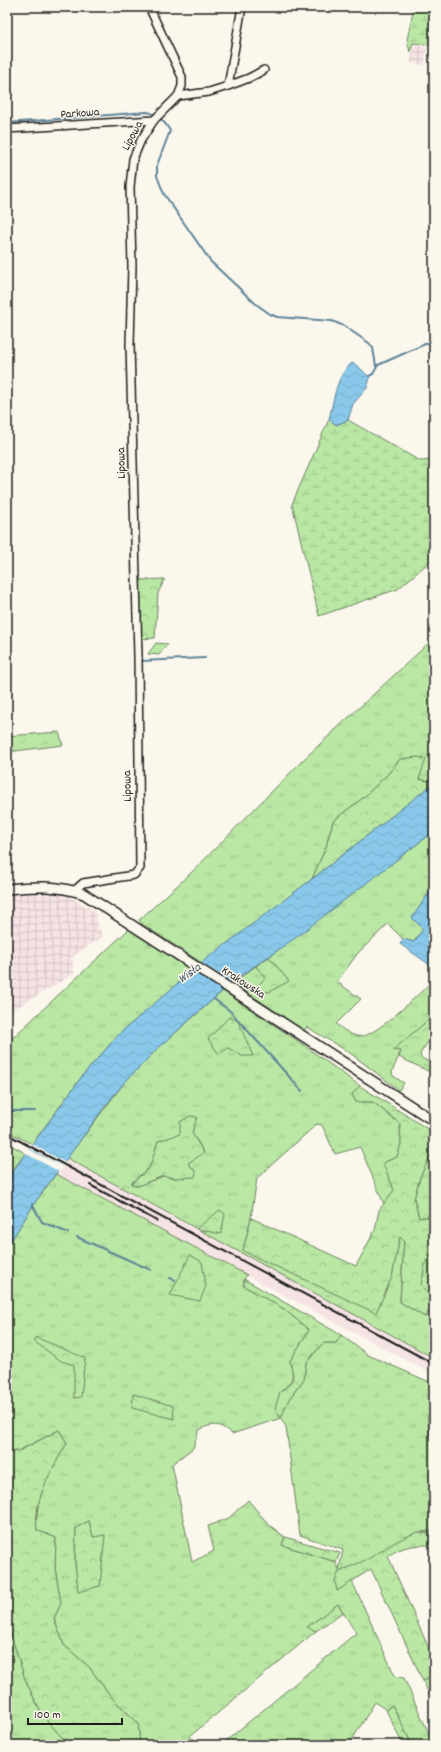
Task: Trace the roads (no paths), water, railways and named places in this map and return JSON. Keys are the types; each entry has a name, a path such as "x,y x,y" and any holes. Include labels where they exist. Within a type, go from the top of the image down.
{"street":[{"path":"149,7 180,68 182,81 178,96 204,93 228,86 249,78 264,70"},
{"path":"228,86 242,7"},
{"name":"Lipowa","path":"74,891 83,883 134,876 140,868 138,656 130,345 132,266 130,187 133,159 141,140 154,120 162,114 178,96"},
{"name":"Parkowa","path":"7,130 154,120"},
{"name":"Krakowska","path":"7,889 44,886 64,888 84,894 434,1121"}],"water":[{"path":"352,363 359,367 370,378 367,388 353,404 348,420 336,425 329,419 334,396 342,374"},
{"name":"Wisła","path":"434,783 434,831 294,939 236,979 157,1049 124,1083 106,1105 36,1201 7,1247 7,1179 83,1075 119,1034 206,959 312,879"},
{"path":"434,885 434,964 430,965 400,944 403,939 414,942 423,929 412,918"}],"waterway":[{"path":"7,123 147,112 155,115 170,131 157,165 157,176 164,194 211,262 256,304 277,317 332,321 344,326 369,343 373,348 376,366 434,340"},
{"path":"369,376 373,374 378,365"},
{"path":"141,661 205,658"},
{"path":"214,999 230,1011 302,1091"},
{"path":"7,1111 35,1111"},
{"path":"32,1204 42,1222 68,1233"},
{"path":"77,1237 151,1270"},
{"path":"170,1278 175,1280"}],"railway":[{"path":"7,1134 434,1364"},
{"path":"90,1185 157,1221"}]}
